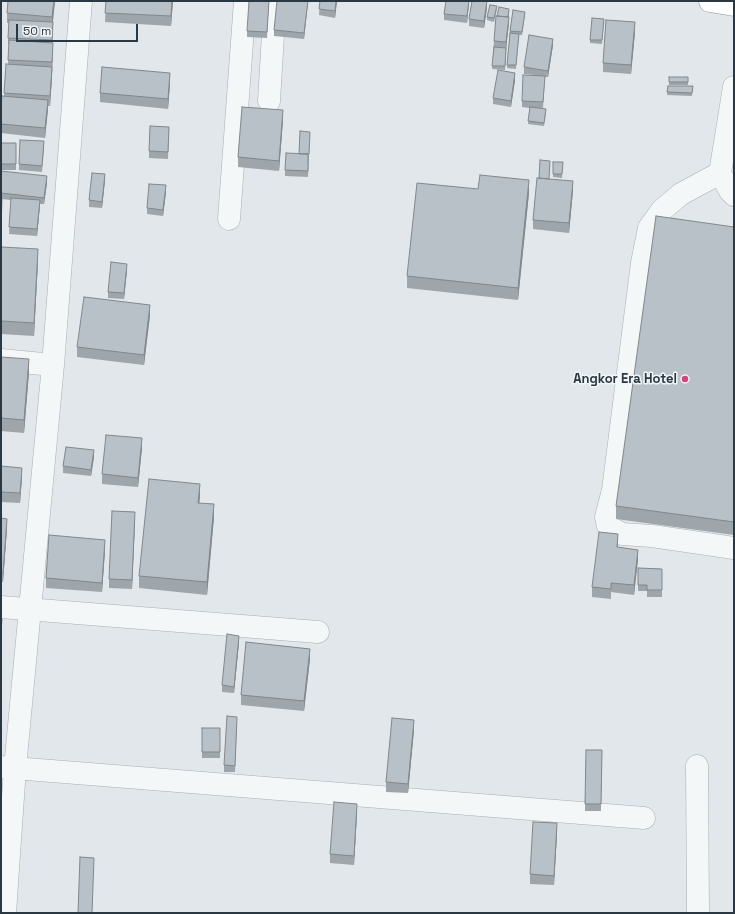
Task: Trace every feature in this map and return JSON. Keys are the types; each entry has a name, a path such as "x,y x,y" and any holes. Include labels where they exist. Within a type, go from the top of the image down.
{"highway":[{"path":"710,1 734,5"}],"street":[{"path":"5,913 8,767 30,609 53,365 81,1"},
{"path":"229,219 245,1"},
{"path":"269,101 275,1"},
{"path":"734,87 720,173 730,191 734,194"},
{"path":"720,173 681,194 662,210 649,228 642,263 613,490 606,517 608,526 622,534 652,536 734,548"},
{"path":"1,360 53,365"},
{"path":"1,607 318,632"},
{"path":"697,766 698,913"},
{"path":"8,767 644,818"}],"building":[{"path":"8,1 54,1 52,17 7,13"},
{"path":"106,1 172,1 171,16 105,13"},
{"path":"249,1 269,1 267,32 247,31"},
{"path":"277,1 308,1 304,33 274,30"},
{"path":"320,1 336,1 335,11 319,9"},
{"path":"446,1 469,1 467,16 444,14"},
{"path":"472,1 487,1 484,21 469,19"},
{"path":"490,5 497,6 494,18 487,17"},
{"path":"499,7 509,9 508,17 497,16"},
{"path":"513,10 525,12 522,32 510,31"},
{"path":"496,16 509,17 506,42 494,41"},
{"path":"592,18 604,19 602,40 590,40"},
{"path":"9,20 53,22 52,40 8,38"},
{"path":"606,20 635,22 631,65 603,63"},
{"path":"510,33 519,34 516,65 507,65"},
{"path":"529,35 553,39 548,71 524,67"},
{"path":"9,40 53,43 52,62 8,60"},
{"path":"494,47 506,48 505,66 492,66"},
{"path":"6,64 52,67 50,96 4,93"},
{"path":"102,67 170,73 168,99 100,93"},
{"path":"498,70 515,73 511,101 493,98"},
{"path":"523,75 545,76 543,102 522,101"},
{"path":"669,77 688,77 688,82 669,82"},
{"path":"668,86 693,86 692,93 667,92"},
{"path":"2,96 48,100 45,128 1,124"},
{"path":"242,107 283,110 279,161 238,157"},
{"path":"530,107 546,109 544,123 528,121"},
{"path":"150,126 169,127 168,152 149,151"},
{"path":"300,131 310,132 309,154 299,154"},
{"path":"20,140 44,141 42,166 19,164"},
{"path":"1,143 16,143 16,164 1,164"},
{"path":"286,153 308,154 308,171 285,170"},
{"path":"540,160 550,161 549,179 539,178"},
{"path":"553,162 563,162 562,174 553,174"},
{"path":"1,171 47,176 44,198 1,193"},
{"path":"92,173 105,174 102,202 89,200"},
{"path":"480,175 529,180 518,288 407,276 417,183 478,189"},
{"path":"537,178 573,181 569,223 533,220"},
{"path":"149,184 166,185 163,210 147,208"},
{"path":"1,198 2,198 1,226"},
{"path":"11,198 40,200 37,229 9,227"},
{"name":"Angkor Era Hotel","path":"656,216 734,227 734,522 616,506"},
{"path":"1,247 38,249 34,323 1,321"},
{"path":"111,262 127,264 124,293 108,292"},
{"path":"84,297 150,305 144,355 77,347"},
{"path":"1,357 29,359 24,420 1,418"},
{"path":"106,435 142,438 138,478 102,474"},
{"path":"66,447 94,450 91,470 63,466"},
{"path":"1,466 22,468 20,493 1,492"},
{"path":"149,479 200,484 198,503 214,504 207,582 139,576"},
{"path":"112,511 135,512 132,580 109,579"},
{"path":"1,518 7,519 3,573 1,573"},
{"path":"599,532 618,534 617,547 638,550 634,585 611,583 611,589 592,587"},
{"path":"49,535 105,540 102,583 46,578"},
{"path":"638,568 662,569 662,590 647,590 647,585 638,585"},
{"path":"227,634 239,636 234,687 222,685"},
{"path":"246,642 310,649 304,701 241,695"},
{"path":"227,716 237,717 235,766 224,765"},
{"path":"392,718 414,720 408,784 386,782"},
{"path":"202,728 220,728 220,752 202,752"},
{"path":"586,750 602,750 601,804 585,804"},
{"path":"334,802 357,804 354,856 330,854"},
{"path":"533,822 557,823 554,876 530,874"},
{"path":"80,857 94,858 92,913 78,913"}],"place":[{"name":"Angkor Era Hotel","path":"685,379"}]}
